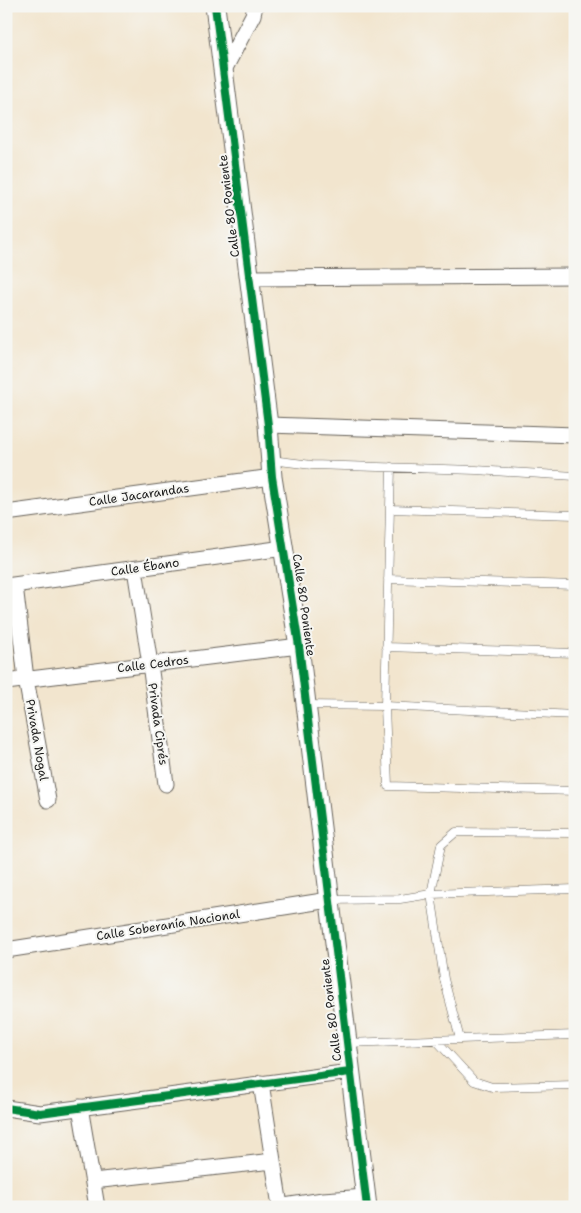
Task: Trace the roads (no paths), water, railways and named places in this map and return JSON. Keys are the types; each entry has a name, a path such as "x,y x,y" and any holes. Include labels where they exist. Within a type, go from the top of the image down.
{"street":[{"name":"Calle 80 Poniente","path":"215,6 272,468 299,646 367,1202"},
{"path":"224,70 253,14 255,6"},
{"path":"250,278 575,276"},
{"path":"268,425 575,435"},
{"name":"Calle Jacarandas","path":"6,513 272,468"},
{"name":"Calle Ébano","path":"10,585 284,548"},
{"name":"Privada Ciprés","path":"135,568 166,784"},
{"name":"Privada Nogal","path":"10,585 48,800"},
{"name":"Calle Cedros","path":"6,682 299,646"},
{"name":"Calle Soberanía Nacional","path":"6,950 330,900"},
{"path":"6,1108 40,1113 350,1072"},
{"path":"261,1083 279,1207 323,1200 367,1202"},
{"path":"80,1108 97,1207"},
{"path":"92,1181 273,1160"}],"lane":[{"path":"272,468 312,465 391,467 575,476"},
{"path":"391,467 385,706 388,786 575,791"},
{"path":"390,509 575,515"},
{"path":"388,578 575,584"},
{"path":"386,647 575,653"},
{"path":"306,706 385,706 575,715"},
{"path":"460,1039 444,979 431,894 441,845 456,832 575,833"},
{"path":"330,900 400,899 431,894 575,889"},
{"path":"347,1043 575,1035"},
{"path":"436,1040 474,1081 492,1087 575,1086"}]}
